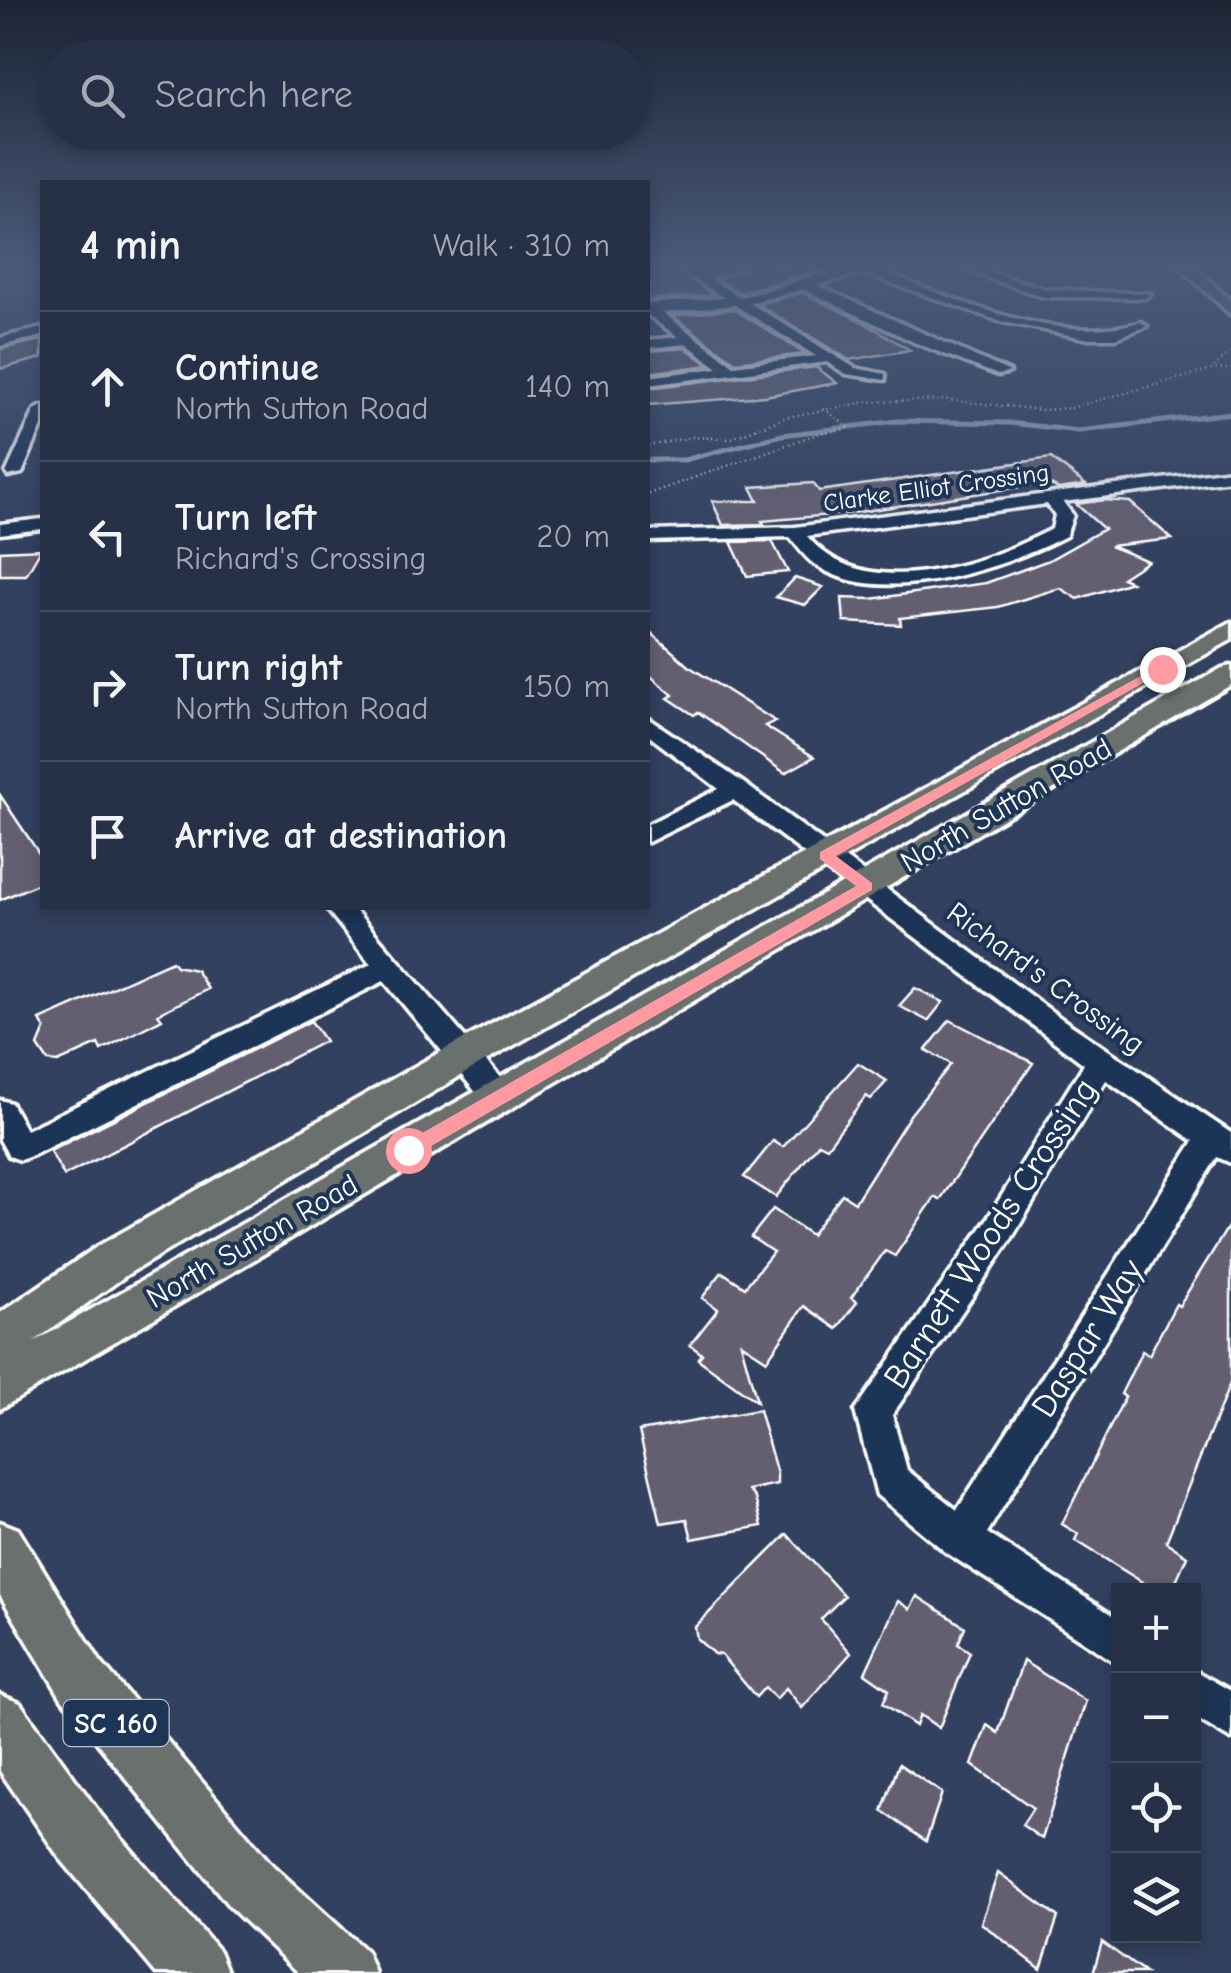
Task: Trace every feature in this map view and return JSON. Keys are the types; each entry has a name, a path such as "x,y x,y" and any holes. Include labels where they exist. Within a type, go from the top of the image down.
{"main road":[{"name":"North Sutton Road","path":"0,1340 113,1260 464,1056 1231,630"},
{"name":"North Sutton Road","path":"0,1386 1231,674"},
{"name":"SC 160","path":"0,1548 81,1680 251,1886 344,1973"},
{"name":"SC 160","path":"0,1723 80,1836 197,1973"}],"street":[{"path":"717,360 734,373"},
{"path":"650,381 816,360"},
{"path":"833,360 851,371 880,377"},
{"path":"972,360 1003,372"},
{"path":"7,475 40,415"},
{"path":"7,475 36,470"},
{"name":"Clarke Elliot Crossing","path":"650,536 795,532 1231,475"},
{"path":"795,532 812,554 841,570 884,575 955,571 994,562 1060,532 1064,515 1050,496"},
{"path":"0,529 40,525"},
{"name":"Richard's Crossing","path":"650,726 1102,1061 1222,1144"},
{"path":"650,833 737,790"},
{"path":"340,910 499,1098"},
{"path":"0,1112 20,1147 388,966"},
{"name":"Barnett Woods Crossing","path":"1102,1061 998,1231 872,1411 890,1481 961,1539 1111,1638"},
{"name":"Daspar Way","path":"961,1539 1222,1144"},
{"path":"1201,1697 1231,1717"}],"path":[{"path":"1212,370 1222,360"},
{"path":"650,446 692,436 729,439 778,419 824,408 939,400 1058,410 1119,398 1212,370 1231,369"},
{"path":"650,490 734,467 816,434 850,428 824,408"}],"building":[{"path":"0,360 34,360 0,369"},
{"path":"650,360 702,360 709,365 650,373"},
{"path":"816,367 837,383 765,396 650,405 650,388"},
{"path":"1051,458 1086,485 1059,489 1046,483 853,513 762,521 764,524 723,525 712,501 758,501 751,487 813,483 819,491"},
{"path":"1130,502 1172,539 1110,546 1148,561 1122,578 1131,582 1078,599 1060,588 998,607 900,618 901,625 844,622 842,598 871,599 986,583 1049,560 1104,529 1076,504"},
{"path":"772,541 788,572 747,576 731,542"},
{"path":"40,549 26,575 0,575 0,551"},
{"path":"795,578 823,587 805,605 776,597"},
{"path":"650,632 690,667 775,721 765,726 814,757 785,773 698,712 694,715 668,698 673,695 650,676"},
{"path":"0,795 40,855 40,883 0,900"},
{"path":"172,961 176,966 196,970 208,989 158,1014 162,1019 101,1050 98,1044 58,1062 48,1061 38,1046 45,1029 40,1020"},
{"path":"915,988 943,1002 928,1021 899,1006"},
{"path":"950,1020 1033,1063 940,1200 935,1197 895,1256 885,1251 851,1298 857,1302 837,1329 804,1306 767,1360 741,1343 757,1402 698,1359 702,1354 690,1345 718,1309 702,1298 722,1272 745,1287 773,1252 751,1237 773,1209 811,1235 842,1194 855,1202 910,1115 951,1064 926,1050"},
{"path":"311,1021 325,1041 64,1176 50,1151"},
{"path":"858,1063 887,1081 871,1099 866,1096 827,1147 819,1143 776,1197 744,1177 773,1141 783,1147"},
{"path":"1231,1222 1231,1381 1166,1542 1187,1556 1175,1583 1144,1583 1075,1540 1078,1534 1062,1524 1125,1397 1121,1394 1142,1351 1149,1355 1176,1304 1179,1306"},
{"path":"759,1410 777,1474 777,1484 748,1490 755,1498 762,1526 692,1539 687,1519 661,1523 639,1431"},
{"path":"787,1534 844,1596 821,1619 851,1653 802,1708 786,1688 776,1699 765,1687 756,1697 721,1655 714,1654 697,1639 695,1627"},
{"path":"917,1596 965,1627 958,1644 970,1652 939,1728 920,1715 916,1726 883,1703 889,1690 865,1673 898,1601 910,1609"},
{"path":"1023,1661 1086,1701 1042,1839 1022,1825 1033,1808 972,1765 987,1725 998,1733"},
{"path":"899,1764 942,1793 926,1841 882,1811"},
{"path":"998,1873 1058,1917 1041,1969 981,1923"},
{"path":"1102,1942 1145,1973 1093,1973"}],"waterway":[{"path":"650,460 684,460 782,435 898,421 1010,423 1079,431 1231,413 1227,414"}],"route":[{"path":"408,1150 866,886 825,856 1162,669"}]}
